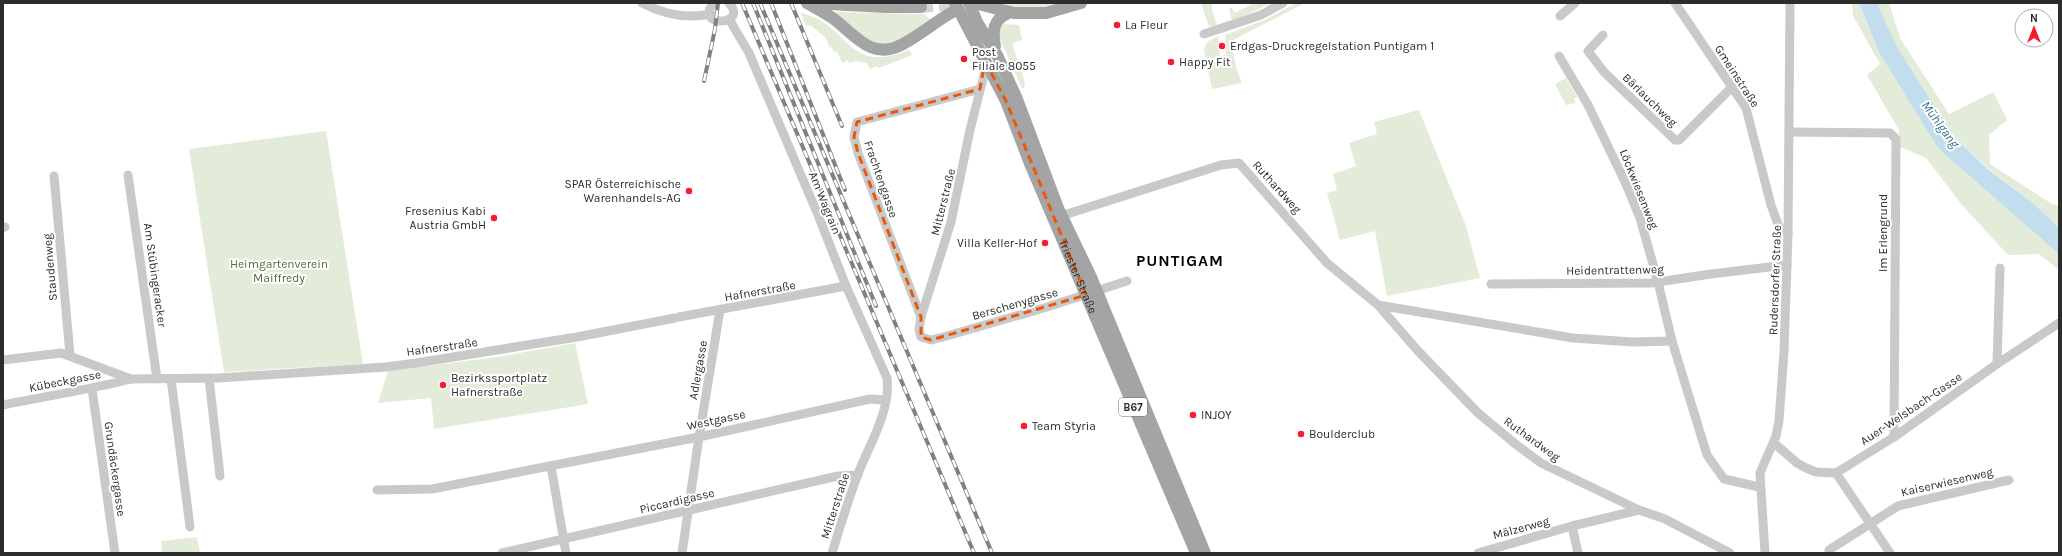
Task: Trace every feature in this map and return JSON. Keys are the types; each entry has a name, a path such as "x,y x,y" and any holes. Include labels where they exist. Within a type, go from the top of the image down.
{"main road":[{"path":"808,3 833,19 861,42 875,49 883,50 904,44 957,5 974,17"},
{"path":"808,3 850,6 921,7"},
{"name":"Triester Straße","path":"969,3 974,17 997,55 1017,99 1038,158 1196,553"},
{"path":"974,3 1008,13 1046,13 1081,3"},
{"name":"Triester Straße","path":"957,5 1006,101 1030,166 1092,294 1205,553"},
{"path":"997,55 993,29 1001,17 1008,13"}],"street":[{"path":"642,3 663,12 673,14 710,14"},
{"path":"714,3 710,14 714,20 718,22 725,22 729,19 733,12 729,3"},
{"path":"1204,34 1254,18 1283,3"},
{"path":"1560,16 1575,3"},
{"name":"Gmeinstraße","path":"1675,3 1749,114 1765,186 1779,227 1788,234"},
{"name":"Rudersdorfer Straße","path":"1765,553 1760,486 1762,466 1774,443 1779,421 1781,398 1788,234 1790,3"},
{"name":"Am Wagrain","path":"729,19 752,59 846,286 885,373 887,385 886,400"},
{"name":"Bärlauchweg","path":"1603,35 1588,51 1604,72 1675,140 1679,140 1692,129 1732,87"},
{"name":"Löckwiesenweg","path":"1559,56 1588,105 1626,184 1640,218 1658,282 1672,341 1709,459 1724,479 1760,486"},
{"name":"Mitterstraße","path":"930,340 921,337 919,330 921,317 951,222 985,61"},
{"name":"Frachtengasse","path":"921,317 858,153 854,137 857,122 980,89"},
{"name":"Im Erlengrund","path":"1789,132 1890,133 1896,139 1894,437"},
{"name":"Ruthardweg","path":"1061,216 1221,165 1239,163 1327,263 1378,305 1418,351 1478,413 1518,446 1552,468 1639,510 1665,519 1730,553"},
{"name":"Am Stübingeracker","path":"128,175 157,379"},
{"name":"Staudenweg","path":"54,176 70,355"},
{"name":"Heidentrattenweg","path":"1491,284 1658,282 1787,265"},
{"path":"1997,364 2000,268"},
{"name":"Berschenygasse","path":"930,340 1092,294 1127,281"},
{"name":"Hafnerstraße","path":"3,360 61,353 70,355 131,379 209,378 355,369 416,363 569,339 846,286"},
{"name":"Ruthardweg","path":"1378,305 1573,338 1627,342 1672,341"},
{"name":"Adlergasse","path":"682,553 699,436 720,310"},
{"name":"Auer-Welsbach-Gasse","path":"1836,473 1894,437 1997,364 2059,323"},
{"path":"209,378 220,476"},
{"name":"Kübeckgasse","path":"3,405 46,395 92,389 131,379"},
{"path":"171,379 190,527"},
{"name":"Grundäckergasse","path":"92,389 115,553"},
{"name":"Westgasse","path":"377,490 432,489 699,436 870,399 886,400"},
{"name":"Mitterstraße","path":"832,553 858,475 886,400"},
{"path":"1774,443 1797,464 1816,472 1836,473 1890,553"},
{"path":"551,466 566,553"},
{"name":"Piccardigasse","path":"502,553 838,476 858,475"},
{"name":"Kaiserwiesenweg","path":"1829,550 1898,506 2009,480"},
{"name":"Mälzerweg","path":"1478,553 1572,526 1639,510"},
{"path":"1572,526 1578,553"}],"highlighted area":[{"path":"985,61 1006,101 1086,295 943,337 931,340 921,337 921,317 858,153 854,137 857,122 980,89"}],"green space":[{"path":"987,3 1000,3 1004,7 997,6"},
{"path":"1012,3 1066,3 1036,9 1004,7 1006,4"},
{"path":"1201,3 1212,3 1212,10 1217,25 1209,27"},
{"path":"1254,3 1271,3 1234,21 1232,20 1229,10 1231,7 1235,13"},
{"path":"1296,3 1305,3 1231,41 1236,67 1242,83 1212,89 1204,50 1207,42 1218,36 1220,56 1226,55 1225,35 1267,19"},
{"path":"1852,3 1859,3 1879,52 2018,217 2059,254 2059,270 2039,254 2008,255 1962,205 1926,158 1898,146 1899,130 1867,75 1880,64 1853,16"},
{"path":"1877,3 1889,3 1900,38 1949,114 1993,92 2007,120 1989,135 1990,164 2052,204 2059,206 2059,228 2032,202 1989,169 1955,138 1897,47"},
{"path":"834,12 924,14 930,19 901,39 891,43 882,43 864,37"},
{"path":"801,13 817,19 830,27 860,53 872,57 888,56 909,50 912,55 879,68 877,66 870,69 867,63 855,61 849,64 848,60 842,63 837,51 834,52 832,47 830,48 825,37 810,25 806,26"},
{"path":"1004,24 1019,25 1022,40 1012,43 1025,83 1024,88 1022,88 999,37 999,30"},
{"path":"1566,78 1577,97 1574,99 1576,103 1566,105 1555,84"},
{"path":"1419,110 1466,226 1480,278 1387,296 1375,231 1340,240 1327,193 1337,190 1333,174 1356,166 1349,143 1377,134 1374,122"},
{"name":"Heimgartenverein Maiffredy","path":"326,131 363,364 224,372 189,149"},
{"path":"575,343 588,404 434,429 431,398 378,403 388,371 497,357"},
{"path":"197,537 200,553 162,553 161,541"}],"water":[{"name":"Mühlgang","path":"1859,3 1877,3 1897,47 1955,138 1989,170 2032,202 2059,228 2059,254 1938,148 1879,52"}],"tunnel":[{"path":"921,7 962,3"}],"railway":[{"path":"704,81 715,29 718,3"},
{"path":"742,3 974,553"},
{"path":"753,3 876,306"},
{"path":"760,3 992,553"},
{"path":"771,3 845,190"},
{"path":"791,3 842,126"}],"place":[{"name":"La Fleur","path":"1117,25"},
{"name":"Erdgas-Druckregelstation Puntigam 1","path":"1222,46"},
{"name":"Post Filiale 8055","path":"964,59"},
{"name":"Happy Fit","path":"1171,62"},
{"name":"SPAR Österreichische Warenhandels-AG","path":"689,191"},
{"name":"Fresenius Kabi Austria GmbH","path":"494,218"},
{"name":"Villa Keller-Hof","path":"1045,243"},
{"name":"Bezirkssportplatz Hafnerstraße","path":"443,385"},
{"name":"INJOY","path":"1193,415"},
{"name":"Team Styria","path":"1024,426"},
{"name":"Boulderclub","path":"1301,434"}],"district":[{"name":"PUNTIGAM","path":"1180,260"}]}
